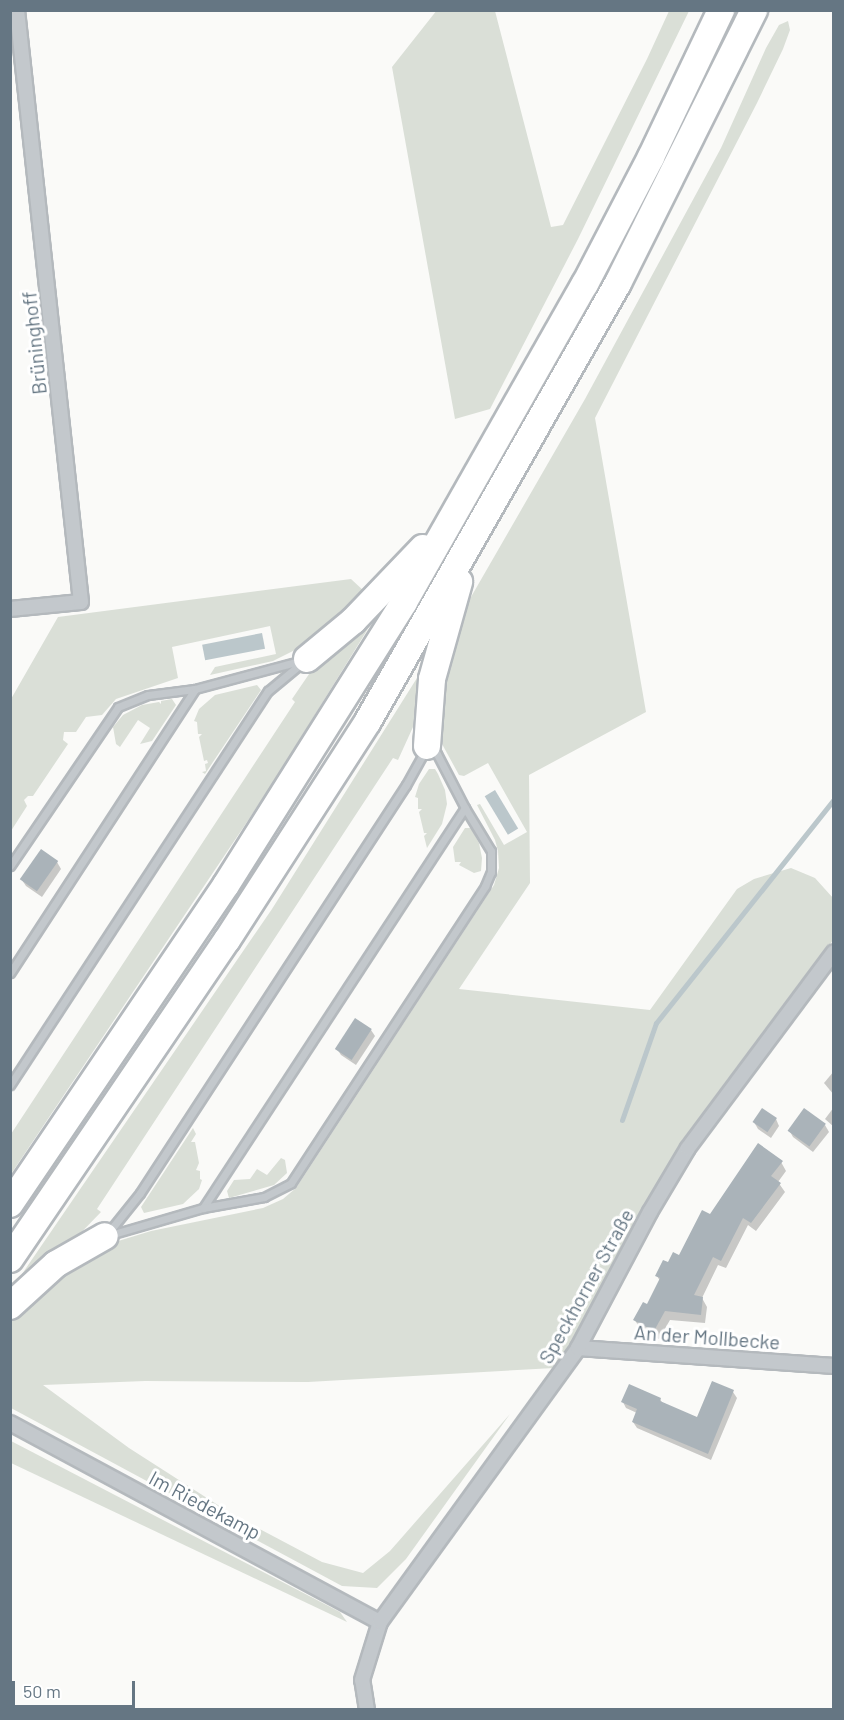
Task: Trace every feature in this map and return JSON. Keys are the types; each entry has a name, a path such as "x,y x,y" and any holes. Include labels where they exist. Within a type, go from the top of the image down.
{"highway":[{"path":"10,1204 156,992 300,772 404,602 585,284 656,148 721,10"},
{"path":"10,1259 247,910 368,721 618,283 754,10"},
{"path":"306,659 353,621 456,513"},
{"path":"427,746 432,679 470,545"},
{"path":"10,1306 56,1264 105,1236"}],"street":[{"name":"Brüninghoff","path":"10,609 81,602 16,10"},
{"name":"Speckhorner Straße","path":"367,1710 362,1680 380,1622 578,1348 650,1212 688,1148 834,952"},
{"name":"An der Mollbecke","path":"578,1348 834,1366"},
{"name":"Im Riedekamp","path":"10,1422 380,1622"}],"lane":[{"path":"10,866 118,707 148,695 195,689 306,659"},
{"path":"10,1085 268,692 306,659"},
{"path":"10,973 195,689"},
{"path":"427,746 437,754 465,808 491,851 491,872 291,1183 264,1197 203,1208 105,1236 140,1193 406,785 427,746"},
{"path":"203,1208 465,808"}],"shaded area":[{"path":"437,10 495,11 551,227 563,225 669,11 689,11 578,239 490,409 455,419 392,67"},
{"path":"788,21 790,30 783,49 757,103 595,418 646,712 529,775 530,883 459,989 650,1010 737,889 754,879 791,868 815,878 833,898 833,940 649,1199 577,1333 554,1368 308,1382 145,1381 43,1385 129,1448 235,1516 322,1562 363,1573 390,1551 510,1414 406,1559 377,1588 342,1586 11,1408 11,1318 45,1284 115,1242 151,1231 263,1208 283,1199 296,1188 494,885 499,868 498,851 495,840 477,805 480,804 504,845 527,832 488,763 464,776 459,775 442,744 437,706 456,623 585,399 721,148 766,48 779,25"},
{"path":"351,579 365,592 352,607 309,643 273,661 210,675 215,667 276,654 270,626 172,647 178,678 116,699 102,715 86,717 76,732 64,732 63,740 68,744 33,796 28,796 24,800 27,806 11,831 11,699 58,617"},
{"path":"382,606 271,786 11,1174 11,1134 295,702 292,699 320,658"},
{"path":"262,633 265,649 205,660 202,645"},
{"path":"422,670 418,716 398,760 393,758 97,1209 101,1212 71,1243 26,1277 22,1274 272,909"},
{"path":"257,685 261,690 205,774 202,772 206,771 205,764 208,763 207,760 204,761 199,737 202,734 198,734 197,722 194,721 199,709 215,695"},
{"path":"172,699 176,705 152,741 140,744 150,728 138,720 120,747 116,744 113,727 123,715 142,705 159,702 161,704 161,701"},
{"path":"429,769 435,769 438,774 445,790 447,804 442,824 427,848 424,836 427,833 424,833 419,812 422,809 418,809 418,798 415,797 419,784"},
{"path":"495,790 518,829 508,835 485,796"},
{"path":"465,828 471,828 479,843 482,858 481,871 474,873 459,865 461,862 455,862 453,847"},
{"path":"193,1128 196,1134 191,1142 195,1142 199,1163 196,1170 200,1171 202,1180 199,1189 183,1204 144,1213 141,1207"},
{"path":"281,1158 285,1160 287,1173 274,1185 229,1198 227,1191 234,1180 250,1179 257,1169 267,1175"},
{"path":"11,1441 340,1612 347,1622 11,1463"}],"building":[{"path":"41,849 58,861 37,891 20,879"},
{"path":"355,1018 372,1029 352,1060 335,1049"},
{"path":"762,1108 777,1118 767,1132 752,1122"},
{"path":"804,1108 826,1124 809,1147 788,1131"},
{"path":"758,1143 783,1161 771,1176 781,1183 751,1223 743,1218 721,1261 713,1257 694,1295 703,1297 701,1315 665,1311 654,1331 633,1320 643,1302 647,1304 660,1278 655,1276 663,1260 668,1262 673,1252 679,1255 702,1210 710,1214"},
{"path":"712,1381 734,1390 708,1454 632,1422 637,1409 621,1402 629,1384 697,1417"}],"waterway":[{"path":"622,1120 656,1023 834,799"}]}
